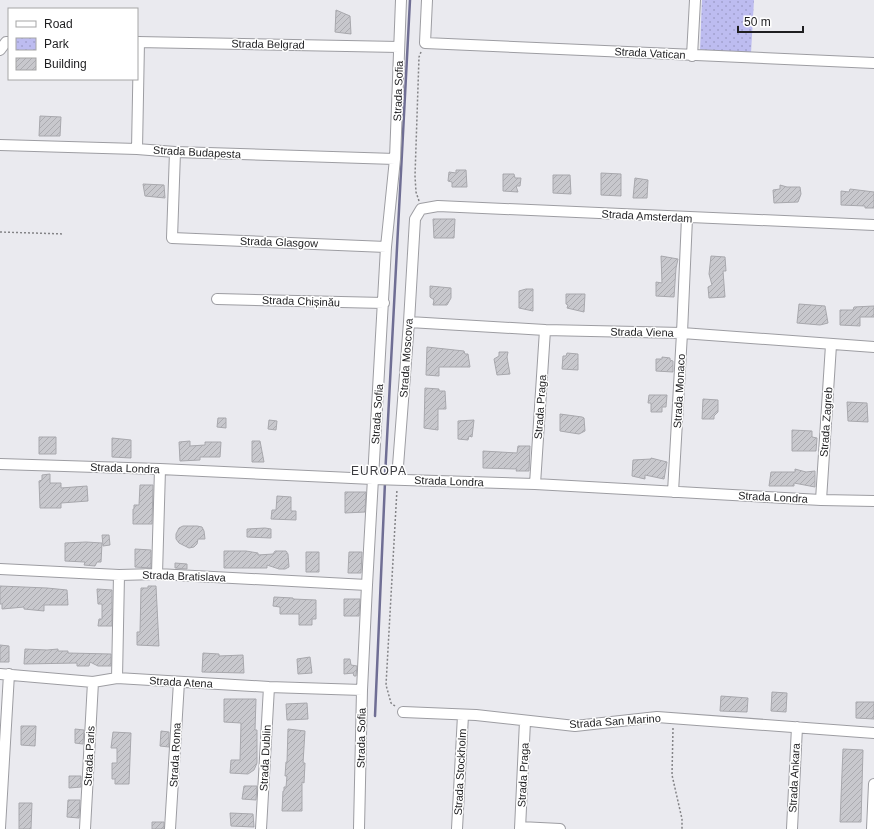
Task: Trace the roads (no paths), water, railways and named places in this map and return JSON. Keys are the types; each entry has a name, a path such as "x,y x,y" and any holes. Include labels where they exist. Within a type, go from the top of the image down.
{"street":[{"name":"Strada Sofia","path":"359,829 362,690 367,585 376,479 386,247 395,159 401,0"},
{"name":"Strada Vatican","path":"427,0 425,43 874,63"},
{"path":"692,56 695,0"},
{"name":"Strada Belgrad","path":"138,42 399,47"},
{"path":"137,149 138,80"},
{"name":"Strada Budapesta","path":"0,145 395,159"},
{"name":"Strada Glasgow","path":"175,152 172,238 386,247"},
{"name":"Strada Amsterdam","path":"421,209 438,206 874,225"},
{"name":"Strada Moscova","path":"394,479 409,322 415,219 421,209"},
{"name":"Strada Monaco","path":"672,492 682,333 687,218"},
{"name":"Strada Chișinău","path":"217,299 384,303"},
{"name":"Strada Viena","path":"409,322 545,330 682,333 874,347"},
{"name":"Strada Praga","path":"535,484 545,330"},
{"name":"Strada Zagreb","path":"821,500 831,345"},
{"name":"Strada Londra","path":"0,464 535,484 821,500 874,501"},
{"path":"157,574 160,469"},
{"name":"Strada Bratislava","path":"0,569 119,575 157,574 367,585"},
{"path":"117,678 119,575"},
{"path":"0,828 4,674"},
{"name":"Strada Atena","path":"4,674 93,682 117,678 269,688 362,690"},
{"name":"Strada Paris","path":"85,829 93,682"},
{"name":"Strada Roma","path":"170,829 179,682"},
{"name":"Strada Dublin","path":"261,829 269,688"},
{"name":"Strada San Marino","path":"403,712 463,714 575,726 657,717 874,733"},
{"name":"Strada Stockholm","path":"457,829 463,714"},
{"name":"Strada Praga","path":"520,828 525,721"},
{"name":"Strada Ankara","path":"792,829 797,727"},
{"path":"872,829 874,784"},
{"path":"520,828 560,829"}],"waterway":[{"path":"385,477 410,0"},
{"path":"375,716 385,482"}],"district":[{"name":"EUROPA","path":"379,471"}]}
